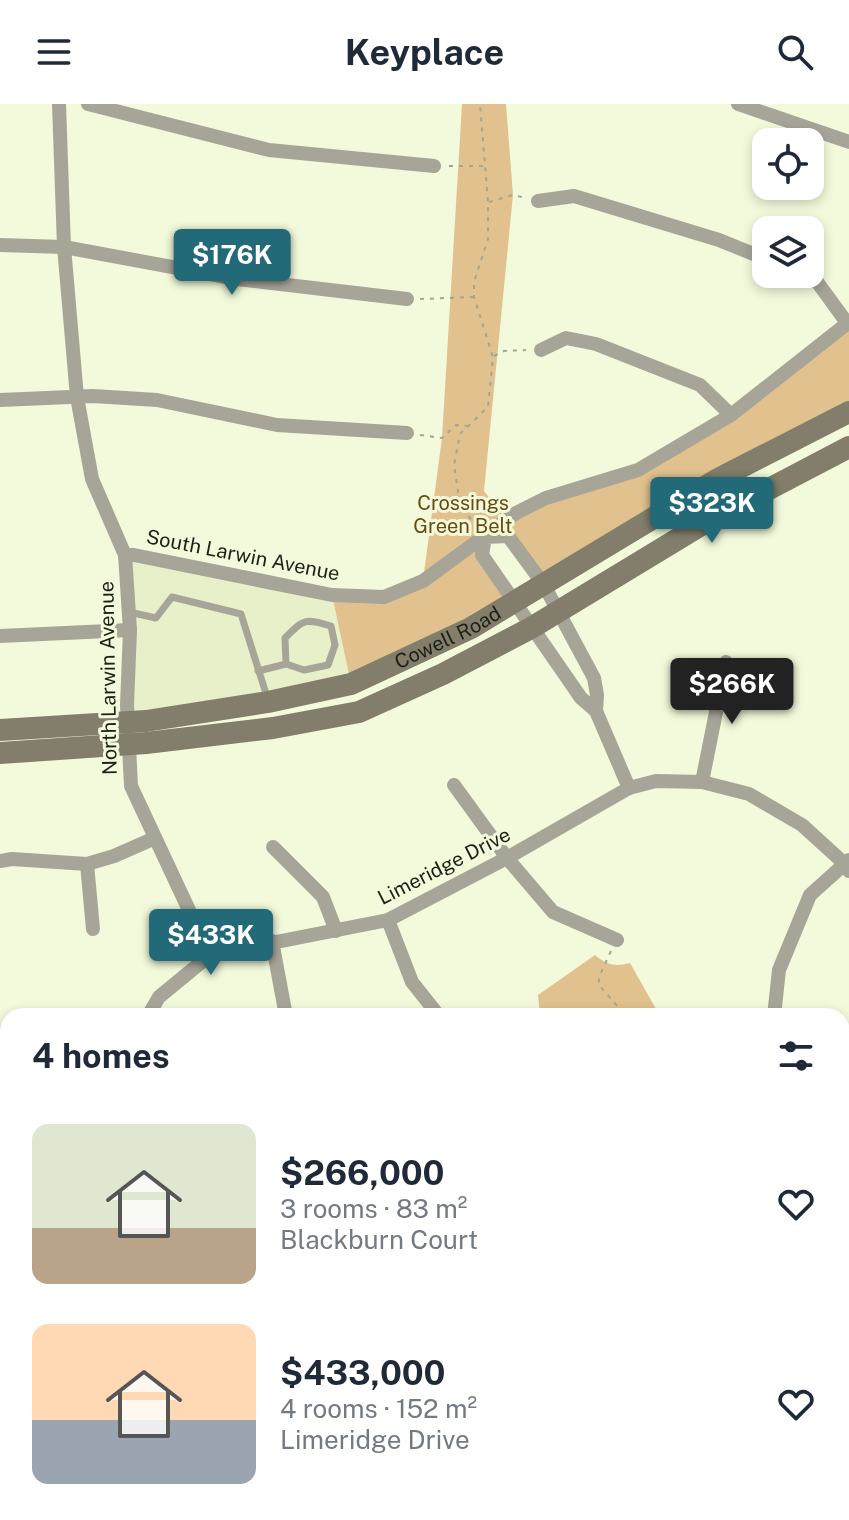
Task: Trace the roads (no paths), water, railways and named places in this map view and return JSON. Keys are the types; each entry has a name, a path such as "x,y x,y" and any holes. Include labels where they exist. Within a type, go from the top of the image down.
{"street":[{"name":"North Larwin Avenue","path":"59,104 64,247 77,397 92,479 125,555 130,630 128,733 131,786 210,955"},
{"path":"88,104 269,150 434,166"},
{"path":"738,104 849,142"},
{"path":"538,201 574,196 719,240 752,253"},
{"path":"0,245 64,247 237,279 407,299"},
{"path":"822,288 848,323"},
{"name":"South Larwin Avenue","path":"125,555 332,595 384,597 423,581 516,513 546,498 638,470 731,415 848,323"},
{"path":"541,350 566,338 596,344 700,385 731,415"},
{"path":"0,400 93,396 157,400 277,425 407,433"},
{"name":"Cowell Road","path":"0,753 128,733 351,684 471,628 718,479 849,412"},
{"name":"Cowell Road","path":"0,730 128,733 273,728 359,712 443,674 531,628 706,522 849,447"},
{"path":"596,711 594,678 544,585 508,536 485,537 482,555 581,698 596,711 629,788"},
{"path":"0,636 130,630"},
{"path":"702,782 726,662"},
{"name":"Limeridge Drive","path":"153,1008 159,997 210,955 388,920 507,858 629,788 656,781 702,782 749,794 802,825 848,865"},
{"path":"454,785 507,858 553,912 617,940"},
{"path":"0,861 12,859 87,864 155,838"},
{"path":"273,847 323,897 336,931"},
{"path":"87,864 93,929"},
{"path":"775,1008 779,970 810,895 848,865"},
{"path":"388,920 412,982 433,1008"},
{"path":"272,941 285,1008"}],"lane":[{"path":"129,612 156,618 172,597 241,614 268,702"},
{"path":"258,671 286,664 304,670 328,665 335,645 331,626 311,620 301,622 285,638 286,664"}],"park label":[{"name":"Crossings Green Belt","path":"463,514"}]}
